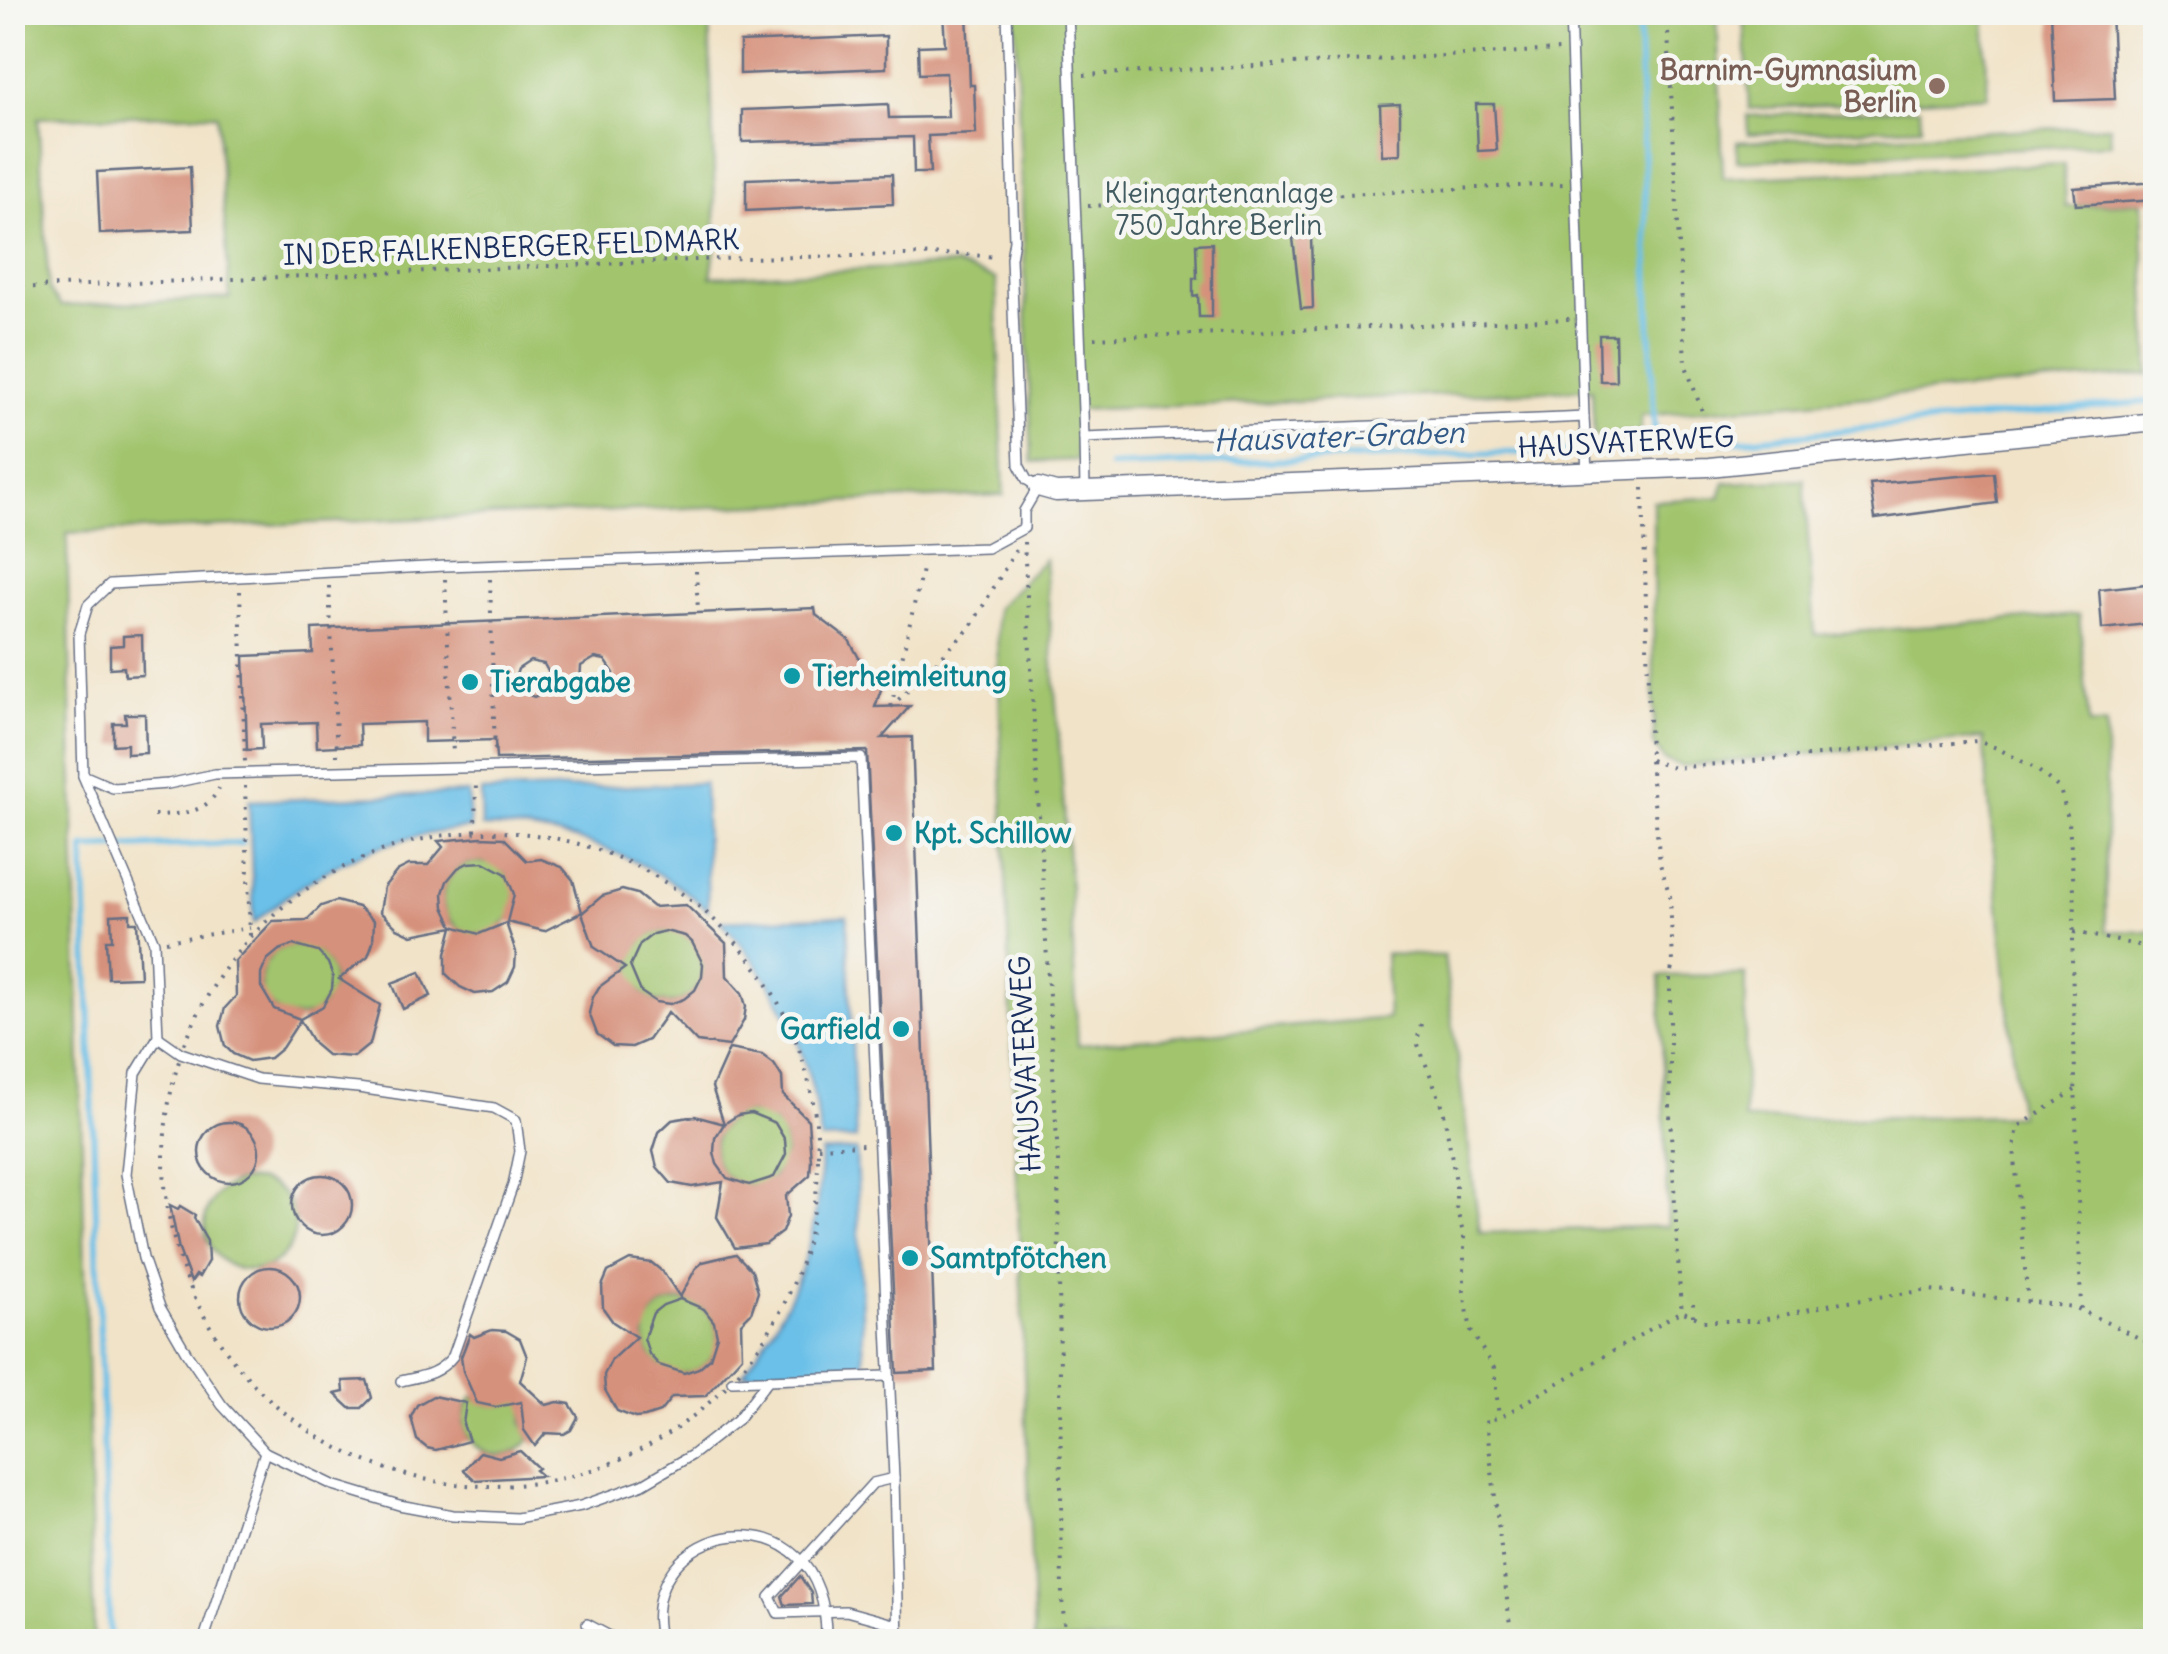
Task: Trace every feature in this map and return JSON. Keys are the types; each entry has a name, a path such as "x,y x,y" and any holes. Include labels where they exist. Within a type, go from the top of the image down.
{"street":[{"name":"HAUSVATERWEG","path":"1038,487 1056,492 1643,470 2156,422"}],"lane":[{"path":"770,1379 736,1420 692,1455 643,1484 580,1506 517,1518 453,1515 400,1505 333,1484 265,1452 222,1406 160,1307 143,1258 126,1174 136,1073 158,1037 154,942 83,775 79,639 88,606 110,584 489,564 987,548 1024,528 1024,511 1038,487 1027,480 1020,465 1011,258 1014,240 1007,12"},
{"path":"1068,12 1085,491"},
{"path":"1570,12 1587,472"},
{"path":"1084,438 1584,418"},
{"path":"83,775 113,788 245,773 860,758 894,1478 898,1642"},
{"path":"158,1037 180,1053 258,1080 358,1088 494,1108 516,1120 520,1151 513,1185 453,1356 434,1374 402,1381"},
{"path":"732,1381 887,1376"},
{"path":"202,1642 265,1452"},
{"path":"894,1478 873,1483 770,1596 778,1614 846,1611 898,1625"},
{"path":"661,1642 657,1626 661,1592 678,1563 705,1542 738,1534 771,1538 802,1561 827,1612 826,1642"},
{"path":"588,1624 621,1642"}],"path":[{"path":"1667,12 1685,362 1704,418"},
{"path":"1070,76 1572,49"},
{"path":"1075,207 1577,183"},
{"name":"IN DER FALKENBERGER FELDMARK","path":"12,288 745,258 960,254 1011,258"},
{"path":"1079,338 1581,318"},
{"path":"1643,470 1650,760 1660,864 1670,896 1673,962 1670,1116 1681,1310"},
{"path":"924,550 891,707 970,628 1013,559 1024,528"},
{"name":"HAUSVATERWEG","path":"1024,528 1058,1160 1062,1600 1066,1642"},
{"path":"695,556 698,610"},
{"path":"489,564 495,768"},
{"path":"444,566 454,769"},
{"path":"328,572 338,771"},
{"path":"240,577 250,936"},
{"path":"1650,760 1673,768 1977,741 2036,769 2060,789 2069,822 2075,904 2075,1090 2082,1311"},
{"path":"475,831 476,768"},
{"path":"154,815 191,813 203,808 214,800 222,774"},
{"path":"475,831 510,831 578,842 642,868 700,906 748,956 785,1014 808,1079 818,1148 815,1204 798,1272 766,1336 732,1381 652,1445 589,1472 522,1485 453,1484 386,1469 324,1440 296,1421 245,1375 205,1319 178,1256 165,1188 171,1086 180,1053 209,991 250,936 298,894 352,861 412,840 475,831"},
{"path":"154,942 250,928"},
{"path":"2074,932 2156,949"},
{"path":"1421,1024 1417,1042 1443,1108 1456,1182 1456,1208 1464,1236 1464,1292 1471,1331 1494,1368 1500,1418"},
{"path":"2028,1302 2014,1148 2018,1127 2075,1090"},
{"path":"818,1148 878,1144"},
{"path":"1681,1310 1704,1321 1758,1321 1841,1302 1930,1290 2082,1311 2156,1346"},
{"path":"1692,1316 1693,1304"},
{"path":"1512,1642 1486,1420 1500,1418 1681,1310"}],"green space":[{"path":"12,13 709,13 716,242 711,277 955,265 996,279 1004,495 67,533 94,1641 13,1641","holes":["217,114 230,298 61,306 49,290 38,118"]},
{"name":"Kleingartenanlage 750 Jahre Berlin","path":"1015,13 1717,13 1723,178 2064,164 2066,207 2142,202 2149,374 1641,416 1641,432 1594,436 1592,389 1076,410 1077,460 1032,462"},
{"path":"1744,13 1984,13 1988,96 1749,109"},
{"path":"1920,108 1921,127 1748,134 1747,116"},
{"path":"2110,126 2111,144 1737,161 1737,142"},
{"path":"1804,479 1815,635 2079,615 2089,725 2106,725 2106,931 2155,932 2155,1641 1034,1641 996,609 1045,559 1078,1045 1388,1018 1385,954 1444,956 1480,1233 1668,1226 1660,976 1746,975 1744,1120 2019,1115 1983,738 1682,766 1664,760 1654,744 1653,501 1720,497 1725,483"},
{"path":"479,862 504,873 515,898 504,923 479,934 454,923 443,898 454,873"},
{"path":"667,931 692,942 703,967 692,992 667,1003 642,992 631,967 642,942"},
{"path":"297,945 322,956 333,981 322,1006 297,1017 272,1006 261,981 272,956"},
{"path":"750,1113 775,1124 786,1149 775,1174 750,1185 725,1174 714,1149 725,1124"},
{"path":"250,1180 267,1183 282,1193 292,1208 292,1242 282,1257 267,1267 250,1270 233,1267 218,1257 208,1242 205,1225 208,1208 218,1193 233,1183"},
{"path":"681,1301 706,1312 717,1337 706,1362 681,1373 656,1362 645,1337 656,1312"},
{"path":"525,1395 522,1423 530,1439 518,1450 491,1454 469,1439 464,1426 465,1412 472,1397 498,1406"}],"water":[{"path":"704,783 708,910 658,874 602,848 543,832 482,827 481,792"},
{"path":"468,793 470,828 410,838 354,857 303,886 254,923 249,801"},
{"path":"847,916 856,1139 821,1140 810,1079 790,1022 760,969 721,921"},
{"path":"856,1150 864,1369 743,1374 777,1321 801,1270 815,1215 821,1152"}],"building":[{"path":"943,12 967,12 976,134 928,136 930,173 914,173 913,137 742,142 742,110 888,104 889,118 948,117 946,73 919,74 918,46 945,45"},
{"path":"2051,12 2111,12 2115,99 2055,101"},
{"path":"886,36 886,68 740,74 740,42"},
{"path":"1400,104 1400,154 1382,155 1380,105"},
{"path":"1476,104 1494,104 1497,150 1478,151"},
{"path":"190,167 193,230 100,234 97,172"},
{"path":"892,174 893,204 746,211 746,179"},
{"path":"2156,182 2156,200 2076,205 2074,188"},
{"path":"1311,236 1313,308 1301,309 1293,238"},
{"path":"1212,243 1212,317 1199,317 1198,295 1193,296 1196,244"},
{"path":"1599,335 1615,335 1616,381 1600,381"},
{"path":"1994,473 1997,503 1875,519 1870,484"},
{"path":"2156,583 2156,623 2102,629 2099,589"},
{"path":"815,608 816,615 849,640 859,658 864,681 884,681 875,707 910,706 882,738 912,737 936,1371 897,1373 867,751 496,759 495,740 424,742 424,722 359,724 360,745 317,747 316,722 261,724 262,749 247,750 244,656 313,653 312,629","holes":["595,658 605,660 614,673 613,683 601,694 591,694 580,682 581,666","530,661 544,664 551,677 547,691 534,697 521,692 515,678 518,669"]},
{"path":"142,635 143,675 125,676 124,667 110,668 110,646 123,645 123,636"},
{"path":"125,714 145,714 146,753 127,754 127,744 113,745 113,723 126,723"},
{"path":"504,838 527,861 541,859 562,867 573,880 582,912 544,931 507,922 514,894 506,874 484,862 458,868 443,893 444,907 453,926 479,934 506,923 516,952 508,982 493,992 475,994 446,974 453,927 412,935 397,928 380,912 384,887 397,871 409,865 428,865 443,847 438,841"},
{"path":"622,890 637,894 653,907 686,905 726,943 727,976 742,993 746,1006 744,1020 729,1046 697,1042 668,1012 648,1040 632,1047 613,1046 597,1034 589,1013 593,997 599,987 625,968 594,947 582,913 602,896","holes":["665,931 685,936 703,964 702,976 695,990 684,999 670,1004 656,1002 641,992 630,966 640,944 653,934"]},
{"path":"336,901 358,907 374,921 368,956 339,979 380,1005 370,1044 354,1057 327,1055 314,1044 300,1020 282,1048 270,1058 249,1061 233,1054 225,1046 220,1026 225,1008 236,996 235,961 273,921 307,920 321,906","holes":["293,945 318,952 333,976 332,989 323,1006 300,1019 274,1009 261,987 267,960"]},
{"path":"130,914 130,922 137,922 140,977 108,978 106,940 112,940 111,915"},
{"path":"420,972 431,996 403,1009 392,983"},
{"path":"729,1049 762,1055 782,1077 783,1095 808,1120 810,1175 786,1196 788,1216 782,1232 766,1244 735,1248 717,1217 723,1182 692,1187 671,1183 657,1167 653,1151 659,1132 672,1120 695,1116 724,1124 712,1087","holes":["751,1113 775,1123 785,1140 786,1154 774,1177 749,1185 727,1178 717,1164 715,1138 724,1124 738,1115"]},
{"path":"229,1122 250,1131 259,1152 250,1173 229,1182 208,1173 199,1152 208,1131"},
{"path":"322,1175 343,1184 352,1205 343,1226 322,1235 301,1226 292,1205 301,1184"},
{"path":"170,1205 195,1215 207,1241 208,1261 199,1277 196,1275 191,1282 179,1250"},
{"path":"736,1254 752,1271 758,1292 751,1313 741,1323 742,1356 705,1396 672,1397 660,1412 645,1417 635,1418 617,1411 605,1390 604,1375 612,1359 636,1337 613,1322 603,1308 602,1286 608,1272 630,1260 652,1263 680,1297 703,1262","holes":["680,1299 704,1309 714,1322 717,1336 710,1358 699,1368 684,1373 659,1365 649,1354 644,1338 653,1313"]},
{"path":"270,1267 291,1276 300,1297 291,1318 270,1327 249,1318 240,1297 249,1276"},
{"path":"492,1330 506,1331 520,1339 527,1357 520,1381 546,1405 570,1404 578,1417 571,1430 564,1434 546,1433 535,1446 524,1430 521,1402 496,1407 477,1403 461,1357 470,1334 474,1337"},
{"path":"367,1380 372,1398 362,1408 350,1408 335,1394 344,1392 343,1381"},
{"path":"433,1396 466,1403 463,1424 469,1441 436,1450 417,1440 411,1417 417,1405"},
{"path":"520,1451 542,1476 475,1480 464,1470 480,1452 499,1457"},
{"path":"800,1576 811,1593 812,1604 785,1605 782,1596"}],"waterway":[{"path":"1638,12 1655,446"},
{"name":"Hausvater-Graben","path":"1723,442 2156,401"},
{"name":"Hausvater-Graben","path":"1110,466 1569,451"},
{"path":"110,1642 84,848 242,843"}],"place":[{"name":"Barnim-Gymnasium Berlin","path":"1937,86"},
{"name":"Tierheimleitung","path":"792,676"},
{"name":"Tierabgabe","path":"470,682"},
{"name":"Kpt. Schillow","path":"894,833"},
{"name":"Garfield","path":"901,1029"},
{"name":"Samtpfötchen","path":"910,1258"}]}
